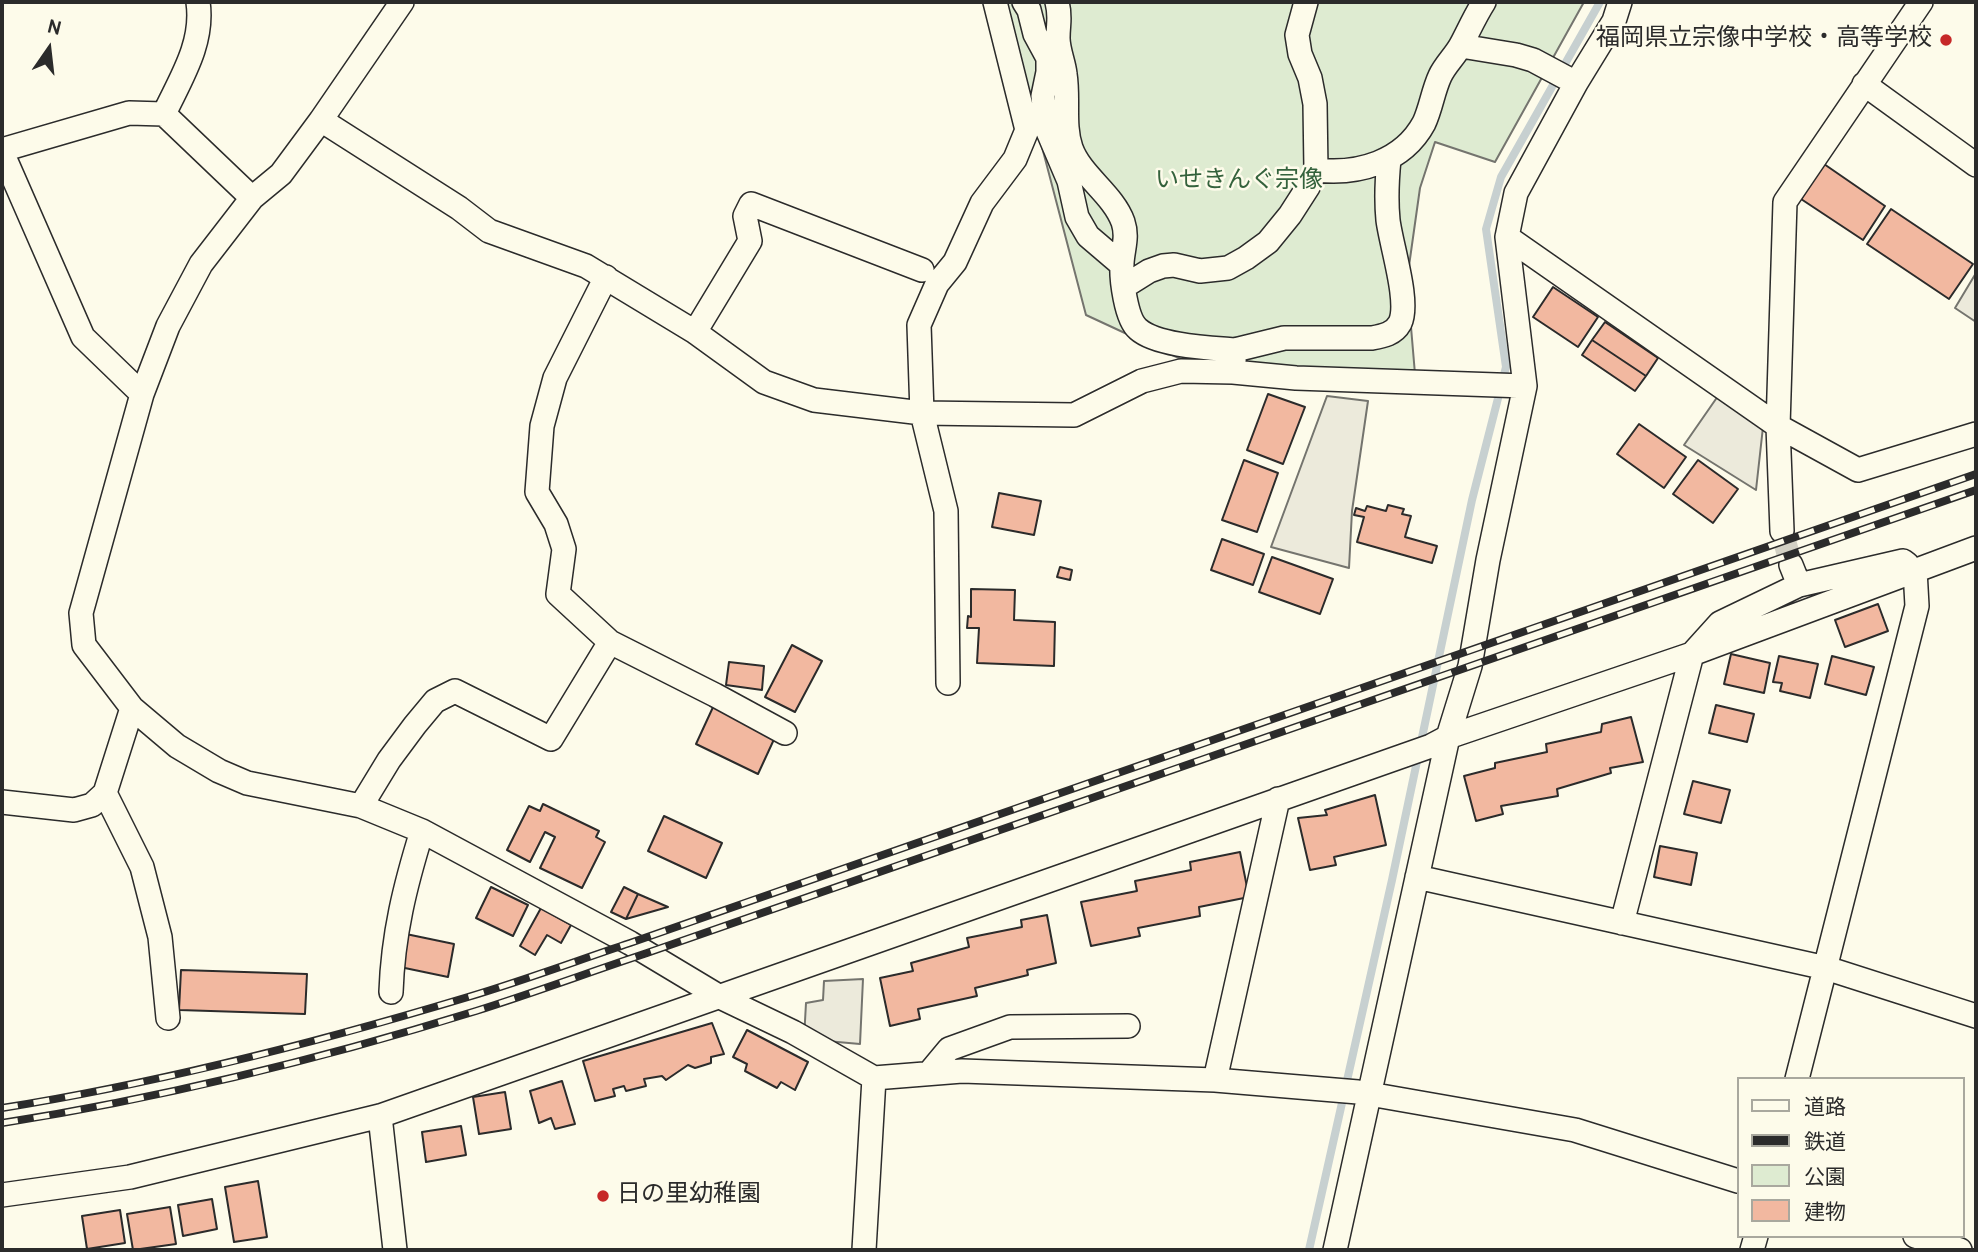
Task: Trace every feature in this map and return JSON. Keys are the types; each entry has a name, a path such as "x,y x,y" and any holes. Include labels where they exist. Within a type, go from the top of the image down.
{"street":[{"path":"164,114 191,59 201,20 198,2"},
{"path":"402,2 281,174 252,198 201,264 168,327 142,394 81,613 84,645 132,708 177,746 219,771 247,783 361,806 422,831 874,1078 962,1071 1215,1080 1354,1092 1575,1130 1736,1180"},
{"path":"948,683 946,511 922,413 919,325 937,284 955,261 982,203 1015,159 1027,130 995,2"},
{"path":"1024,2 1041,47 1053,50"},
{"path":"1057,2 1061,16 1058,41 1053,50 1043,96 1046,127 1069,181 1077,216 1084,231 1123,275"},
{"path":"1123,275 1174,265 1200,271 1228,268 1268,242 1290,215 1316,170 1315,104 1297,35 1306,2"},
{"path":"1335,1250 1354,1092 1417,877 1439,742 1470,666 1525,386 1507,237 1516,194 1576,83 1614,21 1620,2"},
{"path":"1783,531 1779,426 1785,202 1921,2"},
{"path":"1316,170 1331,172 1358,169 1390,159 1416,136 1440,77 1461,46 1475,8"},
{"path":"1461,46 1533,60 1576,83"},
{"path":"1053,50 1068,99 1067,128 1072,150 1122,219 1126,236 1123,275 1128,313 1137,329 1154,337 1296,379 1525,386"},
{"path":"1864,85 1976,164"},
{"path":"142,394 83,337 2,151 129,113 164,114 252,198"},
{"path":"321,120 459,208 489,231 586,266 695,332 764,382 814,400 922,413 1074,415 1142,381 1181,370 1234,361 1284,338 1386,336 1400,323 1403,302 1388,216 1390,159"},
{"path":"695,332 750,241 746,216 751,204 922,270"},
{"path":"1507,237 1779,426 1858,470 1976,434"},
{"path":"606,277 555,378 542,426 537,492 556,524 564,549 558,594 610,642 785,733"},
{"path":"2,1195 130,1178 380,1116 1692,654 1976,548"},
{"path":"1622,923 1692,654 1720,623 1795,575 1903,561 1915,570 1917,606 1798,1077"},
{"path":"361,806 389,760 415,726 436,701 456,691 551,739 610,642"},
{"path":"2,802 74,810 92,805 105,793 132,708"},
{"path":"105,793 142,867 160,937 168,1018"},
{"path":"1215,1080 1278,799"},
{"path":"391,992 392,959 401,900 422,831"},
{"path":"1417,877 1826,968 1976,1016"},
{"path":"929,1073 949,1049 1010,1027 1128,1026"},
{"path":"864,1250 874,1078"},
{"path":"380,1116 396,1250"},
{"path":"1921,1238 1960,1250"}],"green space":[{"name":"いせきんぐ宗像","path":"1004,2 1584,2 1495,162 1435,142 1420,188 1407,280 1415,374 1183,360 1086,315"}],"shaded area":[{"path":"1976,273 1976,322 1955,308"},
{"path":"1327,396 1368,401 1352,511 1349,568 1271,547"},
{"path":"1718,396 1763,427 1756,490 1684,445"},
{"path":"863,979 860,1044 804,1039 806,1003 823,1000 824,981"}],"building":[{"path":"1824,164 1885,206 1863,240 1801,199"},
{"path":"1891,209 1973,264 1949,299 1867,244"},
{"path":"1553,287 1598,317 1578,347 1533,317"},
{"path":"1605,322 1658,358 1646,376 1592,340"},
{"path":"1592,340 1646,376 1635,391 1582,355"},
{"path":"1268,394 1305,407 1283,464 1247,450"},
{"path":"1639,424 1686,457 1664,488 1617,454"},
{"path":"1244,460 1278,473 1257,532 1222,520"},
{"path":"1698,460 1738,489 1713,523 1673,494"},
{"path":"999,493 1041,501 1034,535 992,527"},
{"path":"1388,505 1404,509 1402,514 1411,516 1405,537 1437,546 1432,563 1357,542 1364,517 1354,515 1356,508 1365,511 1367,506 1386,511"},
{"path":"1222,539 1264,554 1253,585 1211,570"},
{"path":"1272,557 1333,579 1320,614 1259,592"},
{"path":"1060,567 1072,570 1070,580 1057,577"},
{"path":"971,589 1015,590 1014,620 1055,622 1054,666 977,663 979,628 967,628 968,616 971,617"},
{"path":"1878,604 1888,631 1845,647 1835,620"},
{"path":"792,645 822,661 795,712 765,697"},
{"path":"1731,654 1770,663 1764,693 1724,684"},
{"path":"1779,656 1818,664 1810,698 1780,691 1782,683 1773,682"},
{"path":"1832,656 1874,667 1866,695 1825,684"},
{"path":"729,662 764,666 762,690 726,685"},
{"path":"714,705 776,735 758,774 696,744"},
{"path":"1716,705 1754,714 1747,742 1709,733"},
{"path":"1631,717 1643,762 1610,768 1611,773 1557,789 1558,796 1501,806 1503,814 1476,821 1464,776 1495,768 1495,763 1547,752 1546,744 1601,732 1602,724"},
{"path":"1693,781 1730,790 1721,823 1684,814"},
{"path":"1375,795 1386,845 1334,857 1336,865 1310,870 1298,818 1327,815 1325,810"},
{"path":"543,804 599,831 596,837 605,842 582,888 540,868 555,837 545,832 530,862 507,850 529,806 540,811"},
{"path":"664,816 722,843 706,878 648,851"},
{"path":"1660,846 1697,853 1691,885 1654,877"},
{"path":"1240,852 1249,897 1199,907 1200,916 1138,928 1140,936 1091,946 1081,902 1137,891 1135,881 1191,870 1190,862"},
{"path":"491,887 528,905 513,936 476,918"},
{"path":"624,887 638,894 626,919 611,912"},
{"path":"638,894 668,907 626,919"},
{"path":"541,908 571,925 561,943 547,935 535,955 520,946"},
{"path":"1047,915 1056,963 1027,970 1028,975 975,988 977,996 918,1009 920,1019 890,1026 880,978 913,971 911,963 969,947 967,938 1022,927 1021,920"},
{"path":"406,934 454,944 448,977 400,967"},
{"path":"181,970 307,974 305,1014 179,1010"},
{"path":"712,1023 724,1054 711,1057 711,1063 695,1068 688,1065 666,1080 662,1076 644,1079 646,1086 626,1091 624,1086 613,1089 615,1096 595,1101 583,1061"},
{"path":"747,1030 808,1062 795,1090 781,1082 777,1088 745,1071 747,1064 733,1057"},
{"path":"562,1081 575,1124 555,1129 551,1118 539,1123 530,1091"},
{"path":"505,1092 511,1129 479,1134 473,1097"},
{"path":"461,1126 466,1155 426,1162 422,1132"},
{"path":"258,1181 267,1237 234,1242 225,1187"},
{"path":"212,1199 217,1229 183,1236 178,1205"},
{"path":"170,1207 176,1244 133,1250 127,1214"},
{"path":"120,1210 125,1243 87,1249 82,1216"}],"waterway":[{"path":"1309,1250 1392,880 1472,500 1506,367 1486,229 1501,177 1600,2"}],"tunnel":[{"path":"1782,531 1791,565"}],"railway":[{"path":"2,1108 120,1087 237,1060 411,1014 508,984 1976,474"},
{"path":"2,1123 122,1102 241,1076 476,1011 1976,490"}],"place":[{"name":"福岡県立宗像中学校・高等学校","path":"1946,40"},
{"name":"日の里幼稚園","path":"603,1196"}]}
